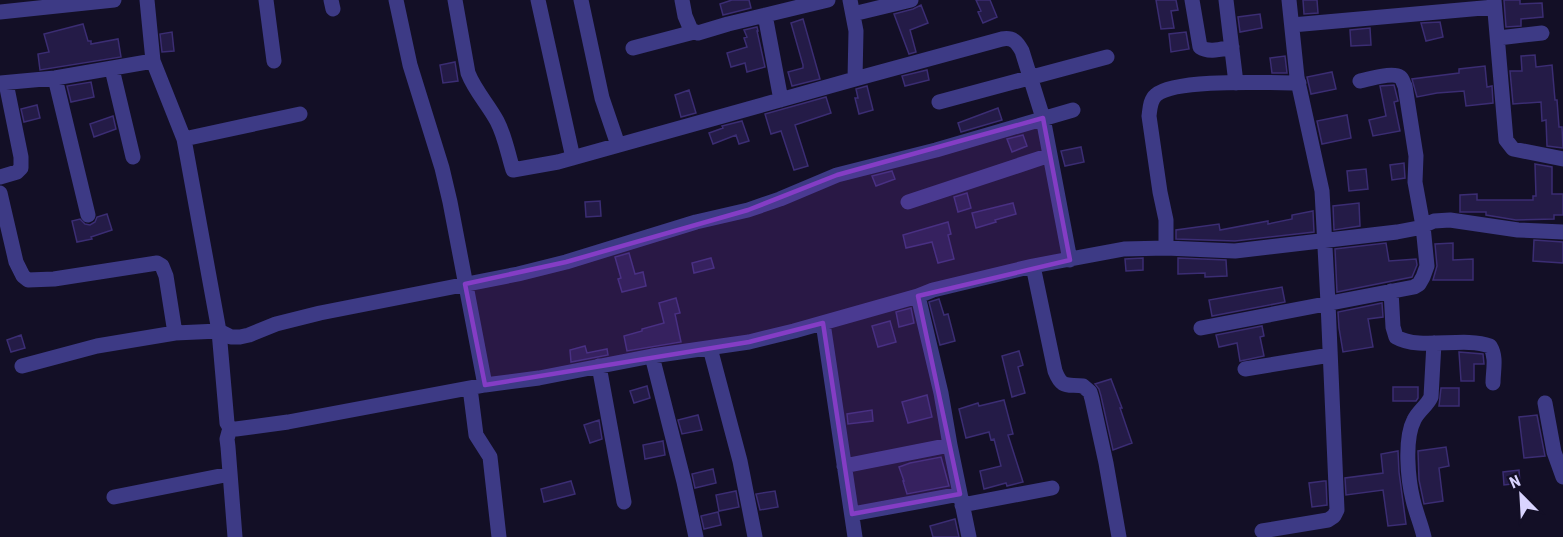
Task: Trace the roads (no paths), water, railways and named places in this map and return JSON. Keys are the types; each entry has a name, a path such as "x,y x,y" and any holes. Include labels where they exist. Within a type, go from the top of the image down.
{"street":[{"path":"0,12 64,3 114,0"},
{"path":"147,0 153,61 183,139 219,331 227,423 230,428 228,439 235,537"},
{"path":"266,0 274,61"},
{"path":"396,0 410,64 450,202 485,385"},
{"path":"455,0 470,78 499,124 513,170 558,162 1010,38 1017,42 1022,51 1043,118 1070,260"},
{"path":"538,0 573,158"},
{"path":"581,0 602,98 618,146"},
{"path":"682,0 685,16 694,32"},
{"path":"633,48 828,0"},
{"path":"855,79 856,31 851,7 910,0"},
{"path":"1192,0 1200,47 1214,50 1232,46"},
{"path":"1226,0 1236,83"},
{"path":"1262,531 1328,520 1337,510 1322,191 1299,83 1289,0"},
{"path":"1292,25 1494,4 1506,140 1513,149 1563,159"},
{"path":"765,15 781,99"},
{"path":"1498,38 1542,33"},
{"path":"939,102 1107,57"},
{"path":"0,177 17,172 21,168 21,157 3,83 56,78 153,61"},
{"path":"112,69 133,157"},
{"path":"1201,328 1414,287 1419,284 1427,266 1424,226 1416,182 1413,133 1402,80 1396,75 1390,75 1360,81"},
{"path":"56,78 88,214"},
{"path":"1166,248 1166,220 1149,116 1153,99 1163,91 1188,84 1299,83"},
{"path":"22,366 97,346 175,333 219,331 231,337 240,337 289,321 518,274 566,262 696,222 748,210 780,200 837,175 936,150 1073,110"},
{"path":"183,139 300,114"},
{"path":"908,202 1050,155"},
{"path":"0,193 16,262 22,276 28,280 54,279 157,263 162,266 166,276 175,333"},
{"path":"230,428 244,429 288,422 652,356 749,342 823,323 933,290 1033,266 1124,249 1235,251 1397,232 1418,228 1434,221 1450,220 1518,230 1563,232"},
{"path":"1033,266 1059,380 1063,384 1083,386 1090,392 1119,537"},
{"path":"1391,291 1393,327 1396,337 1409,342 1490,346 1494,357 1493,383"},
{"path":"918,296 941,393 968,537"},
{"path":"823,323 855,537"},
{"path":"1424,537 1411,487 1409,440 1414,418 1427,405 1431,397 1434,342"},
{"path":"710,348 740,461 755,537"},
{"path":"1245,369 1330,355"},
{"path":"652,356 696,537"},
{"path":"600,366 624,502"},
{"path":"470,388 476,435 490,457 499,537"},
{"path":"1545,403 1554,452 1563,477"},
{"path":"844,466 950,445"},
{"path":"114,497 230,474"},
{"path":"852,514 1052,488"}]}
